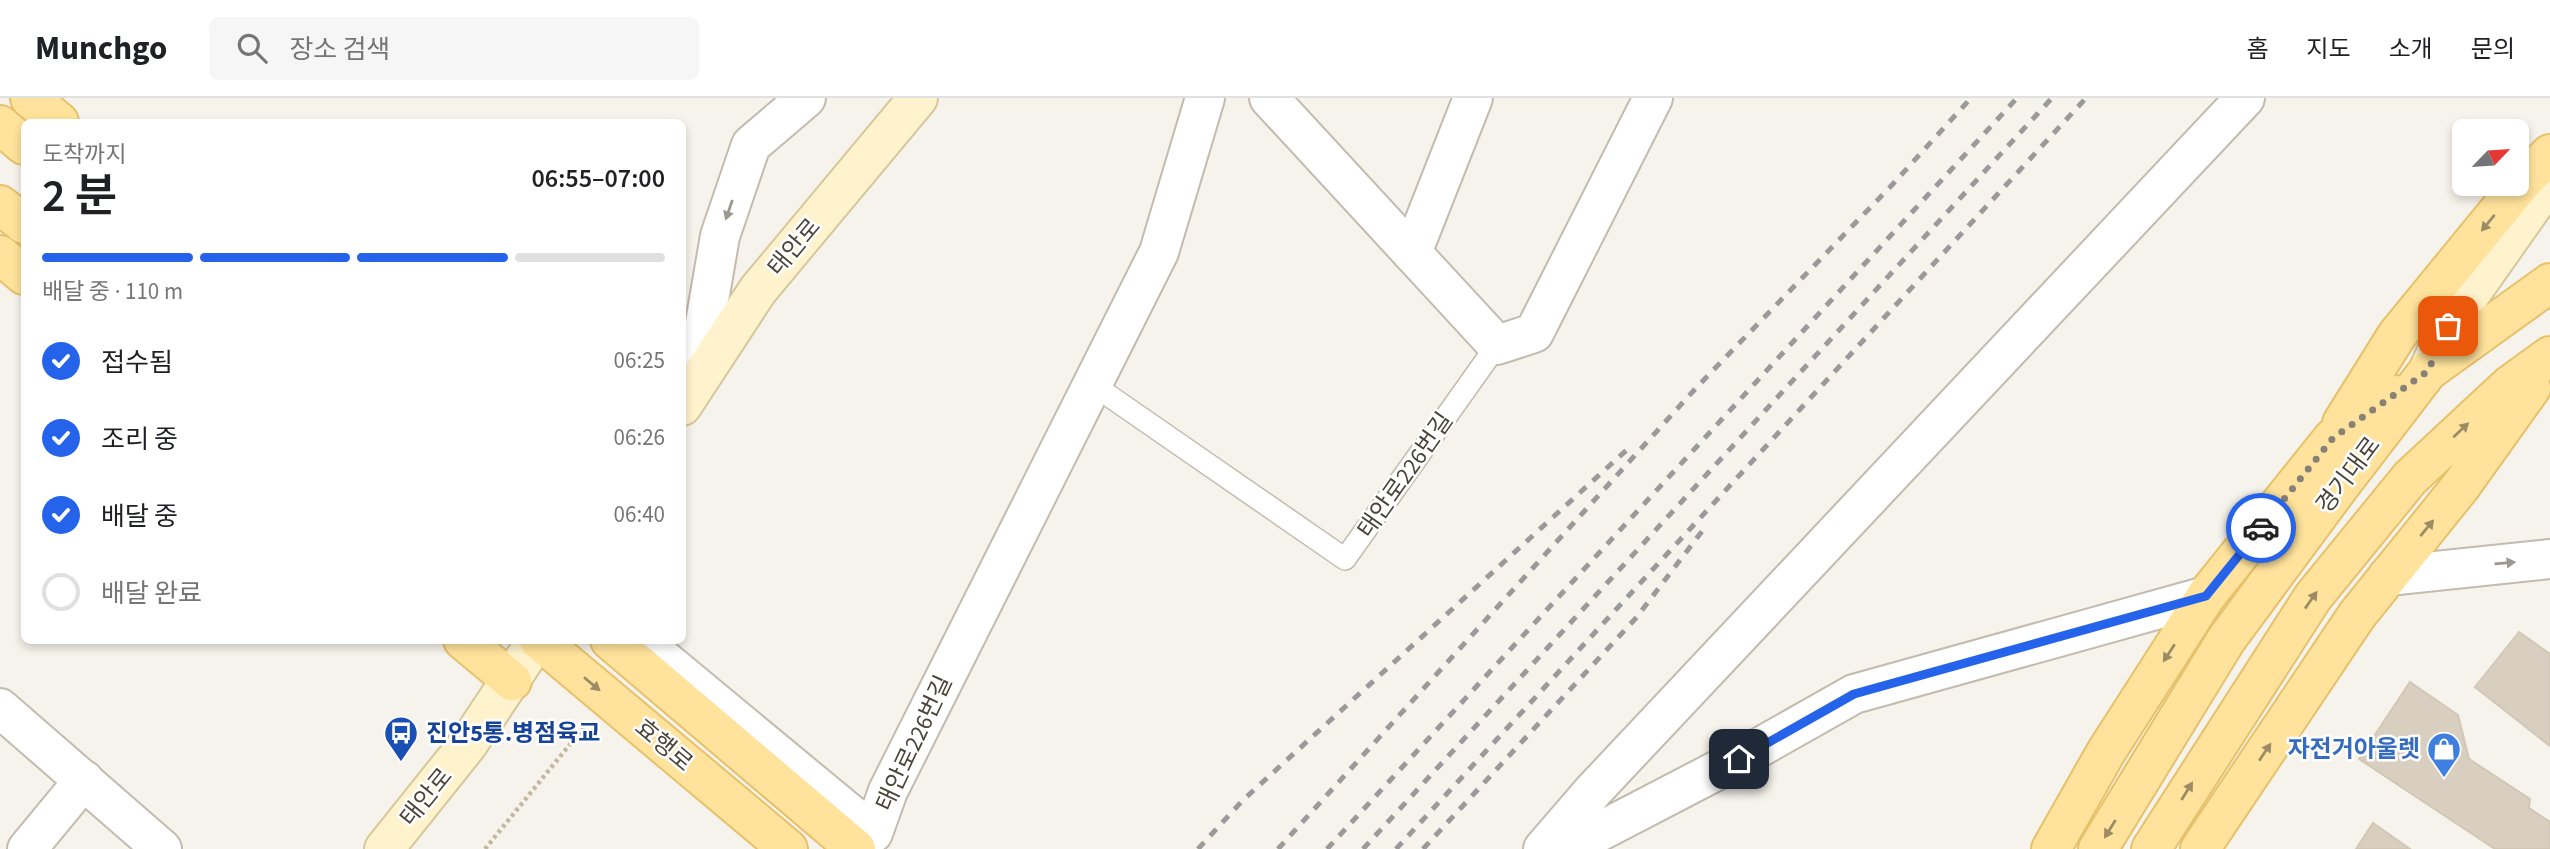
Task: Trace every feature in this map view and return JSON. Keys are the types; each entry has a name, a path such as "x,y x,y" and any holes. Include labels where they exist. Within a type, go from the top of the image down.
{"main road":[{"path":"30,98 56,119"},
{"path":"0,125 21,142"},
{"path":"2051,849 2106,752 2206,596 2333,438 2397,335 2523,181 2550,154"},
{"path":"0,205 21,222"},
{"path":"0,255 21,272"},
{"name":"경기대로","path":"2098,849 2227,640 2428,371 2550,283"},
{"name":"경기대로","path":"2200,849 2357,615 2461,486 2543,370"},
{"name":"경기대로","path":"2151,849 2313,597 2410,478 2510,384 2543,370"},
{"path":"2333,438 2428,371"},
{"path":"468,644 512,681"},
{"name":"효행로","path":"543,644 788,849"},
{"path":"615,644 856,849"}],"street":[{"path":"688,397 720,236 751,145 806,98"},
{"name":"태안로226번길","path":"645,644 873,833 888,791 1158,252 1206,98"},
{"path":"1269,98 1497,345 1534,333 1653,98"},
{"path":"1412,253 1473,98"},
{"path":"1544,849 1603,780 2245,98"},
{"name":"태안로","path":"688,397 758,290 918,99"},
{"path":"2428,371 2448,326 2550,181"},
{"path":"2388,576 2550,559"},
{"path":"1566,849 1739,759 1854,694 2206,596"},
{"name":"태안로","path":"384,849 468,744 535,644"},
{"path":"0,708 162,849"},
{"path":"27,849 84,780"}],"lane":[{"name":"태안로226번길","path":"1091,384 1345,559 1497,345"}],"path":[{"path":"485,849 592,717"}],"building":[{"path":"2519,632 2550,654 2550,746 2475,687"},
{"name":"자전거아울렛","path":"2410,682 2458,715 2469,759 2530,799 2529,808 2550,822 2550,849 2495,849 2359,759"},
{"path":"2373,823 2410,849 2356,849"}],"railway":[{"path":"1278,849 1696,388 1892,185 1971,98"},
{"path":"1327,849 2017,98"},
{"path":"1363,849 2052,98"},
{"path":"1396,849 2086,98"},
{"path":"1198,849 1243,800 1631,446"},
{"path":"1423,849 1636,618 1706,526"}],"way so far":[{"path":"2261,528 2333,438 2428,371 2448,326"}],"place":[{"name":"진안5통.병점육교","path":"401,763"},
{"name":"자전거아울렛","path":"2444,779"}],"route":[{"path":"1739,759 1854,694 2206,596 2261,528"}]}
